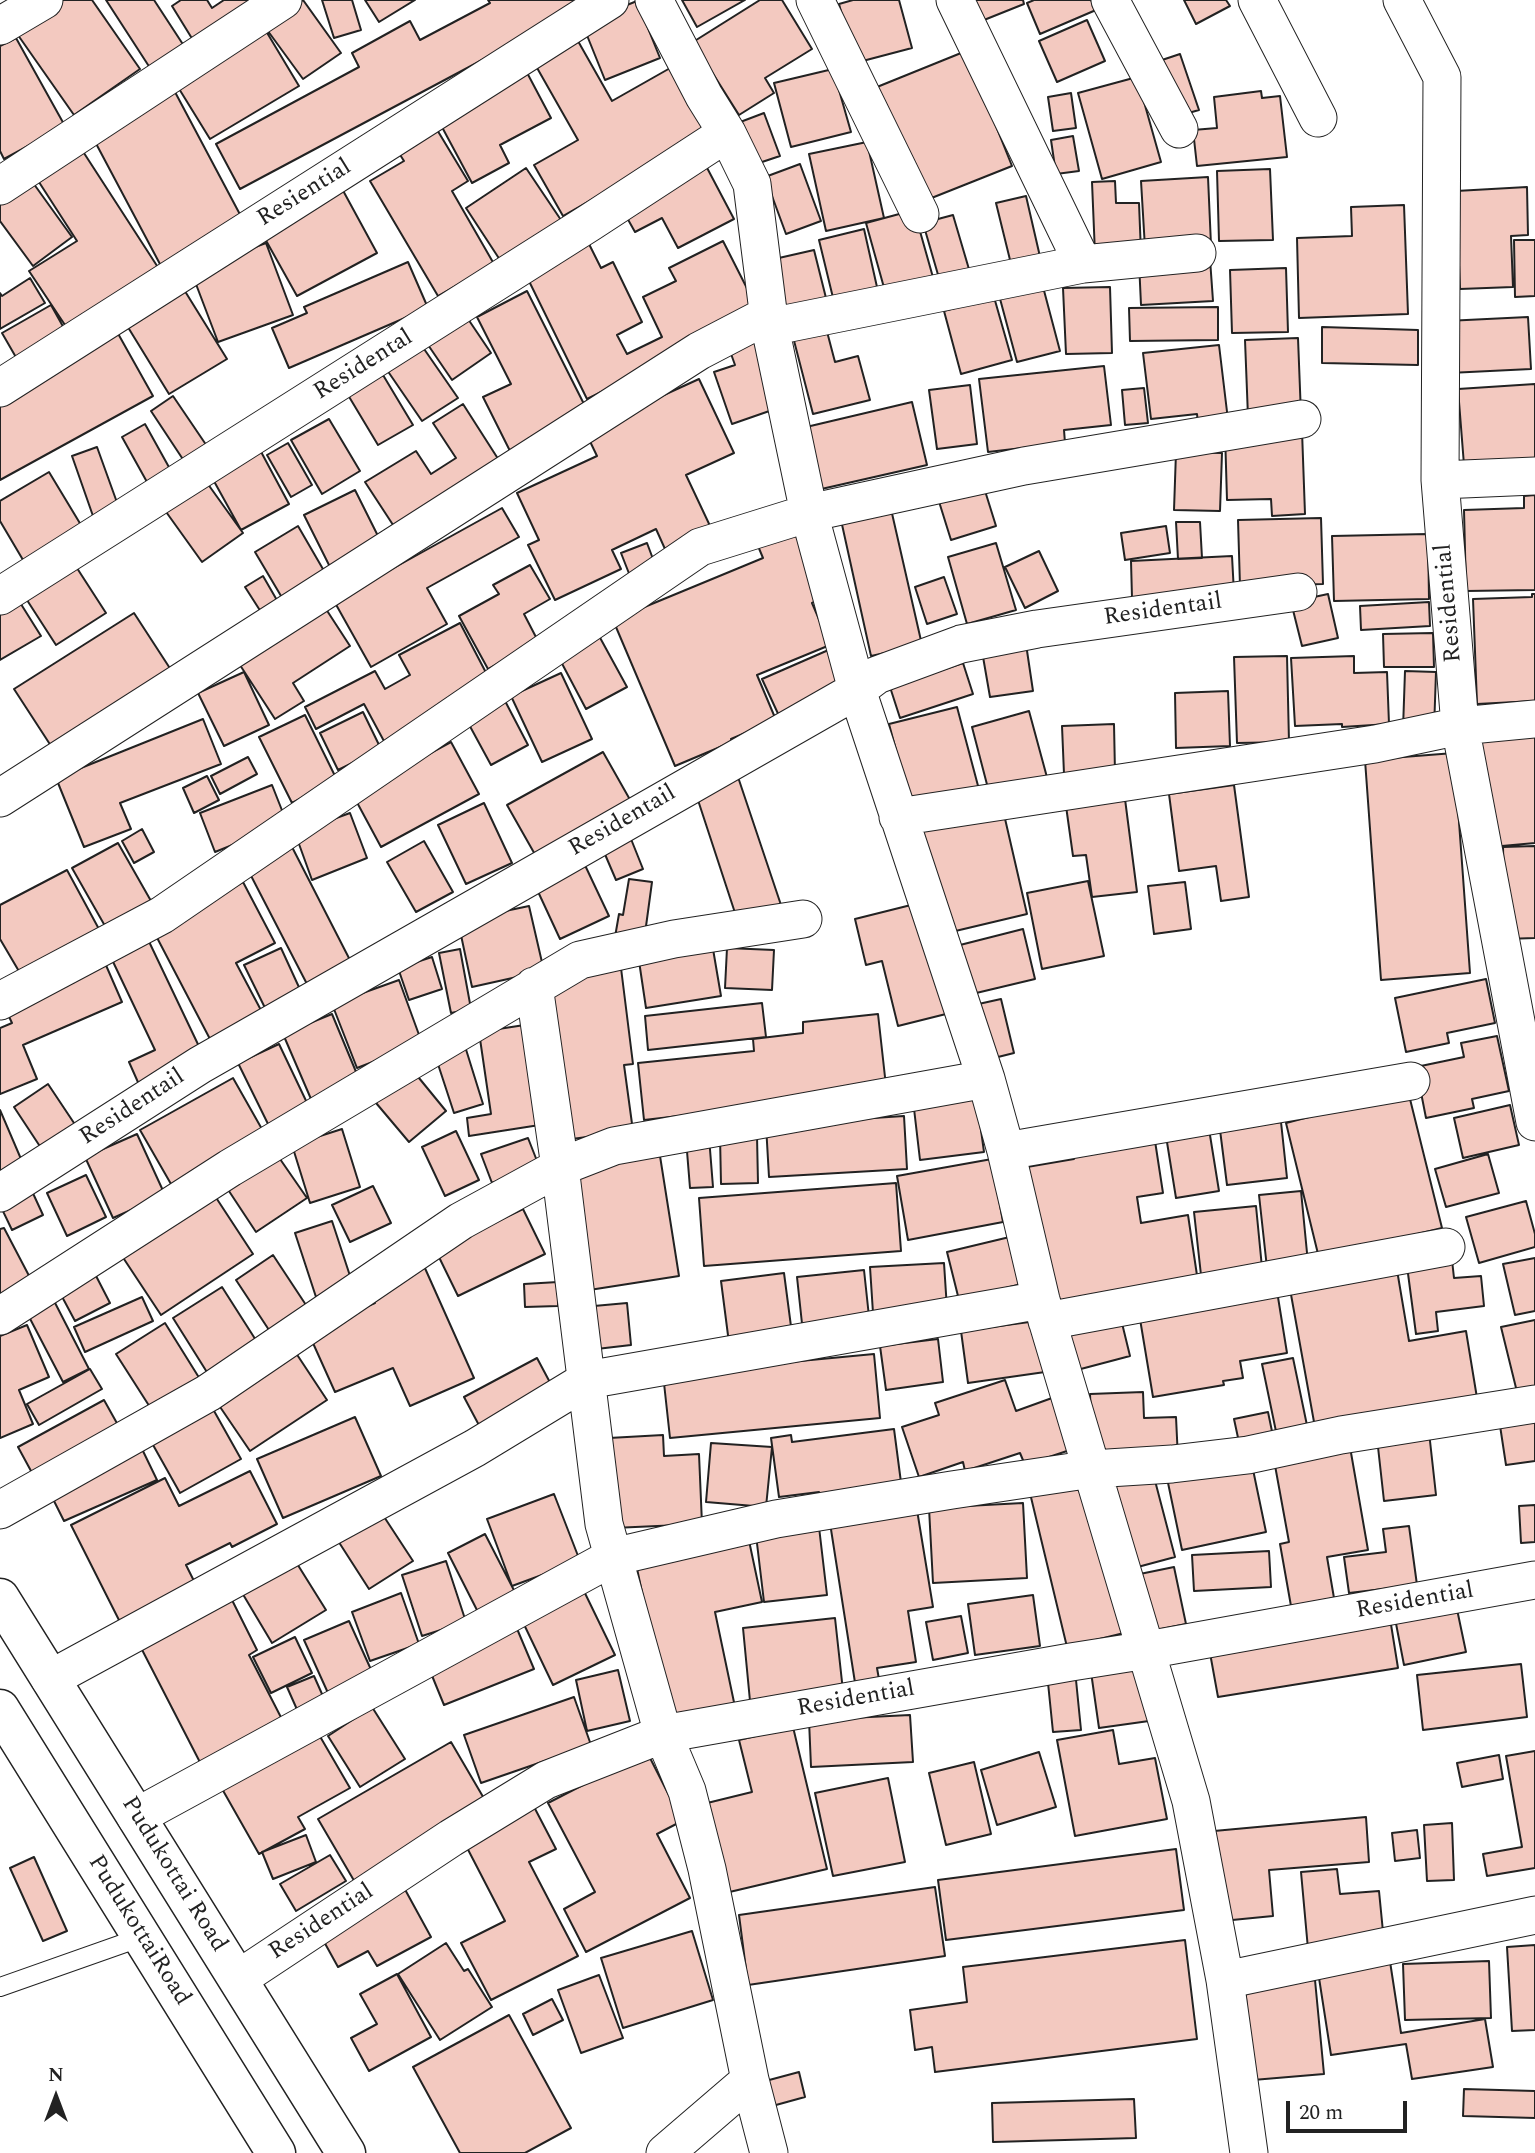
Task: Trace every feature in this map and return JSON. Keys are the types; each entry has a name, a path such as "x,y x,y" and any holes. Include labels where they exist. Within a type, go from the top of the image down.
{"highway":[{"name":"Pudukottai Road","path":"0,1598 346,2153"},
{"name":"PudukottaiRoad","path":"0,1709 276,2153"}],"street":[{"path":"0,26 44,0"},
{"path":"0,186 282,0"},
{"name":"Resiential","path":"0,388 610,0"},
{"path":"654,0 752,184 769,321 809,513 856,690 986,1079 1044,1310 1191,1801 1225,1980 1249,2153"},
{"path":"815,0 920,214"},
{"path":"955,0 1083,264"},
{"path":"1110,0 1179,129"},
{"path":"1257,0 1318,118"},
{"name":"Residential","path":"1402,0 1442,77 1440,480 1460,726 1535,1122"},
{"name":"Residental","path":"0,596 578,231 727,133"},
{"path":"0,798 699,351 769,321 1083,264 1197,253"},
{"path":"0,1001 162,915 700,547 809,513 1024,466 1302,419"},
{"path":"1440,480 1535,476"},
{"name":"Residentail","path":"0,1192 200,1065 856,690 877,675 961,644 1037,629 1298,592"},
{"path":"898,817 1375,744 1460,726 1535,719"},
{"path":"0,1316 230,1168 579,960 674,939 803,919"},
{"path":"534,986 560,1167 604,1524 663,1734 687,1791 707,1869 750,2080 769,2153"},
{"path":"0,1510 208,1393 461,1222 560,1167 614,1146 986,1079"},
{"path":"1006,1151 1410,1081"},
{"path":"50,1679 475,1448 587,1380 1446,1247"},
{"path":"136,1817 613,1557 776,1519 1093,1469 1172,1464 1248,1455 1341,1435 1535,1404"},
{"name":"Residential","path":"237,1979 451,1838 546,1780 663,1734 1535,1580"},
{"path":"1225,1980 1535,1916"},
{"path":"665,2153 750,2080"}],"lane":[{"path":"0,1987 142,1937"}],"building":[{"path":"54,0 92,0 140,69 74,115 13,28"},
{"path":"106,0 154,0 186,49 152,71"},
{"path":"181,0 207,0 212,8 224,0 250,0 196,45 172,6"},
{"path":"303,0 341,53 303,79 265,27"},
{"path":"322,0 352,0 361,30 334,38"},
{"path":"365,0 415,0 379,22"},
{"path":"488,0 585,0 561,18 240,189 216,144 359,67 352,53 410,21 420,40 490,3"},
{"path":"682,0 745,0 697,27"},
{"path":"760,0 782,0 812,49 765,78 774,93 739,115 693,42"},
{"path":"853,0 899,0 912,48 855,63 839,4"},
{"path":"958,0 1023,0 1024,4 969,26"},
{"path":"1034,0 1091,0 1096,10 1040,34 1027,3"},
{"path":"1184,0 1226,0 1230,6 1196,24"},
{"path":"637,1 660,58 605,80 582,23"},
{"path":"1087,20 1105,61 1057,82 1039,41"},
{"path":"263,26 299,86 210,139 173,79"},
{"path":"574,34 612,101 672,67 710,132 563,216 534,165 578,140 532,59"},
{"path":"16,38 65,126 4,159 0,151 0,46"},
{"path":"966,51 1012,166 924,201 877,87"},
{"path":"1180,54 1199,110 1178,116 1159,61"},
{"path":"524,67 551,118 500,145 509,163 472,183 435,114"},
{"path":"833,69 851,132 791,147 774,83"},
{"path":"1137,77 1161,162 1102,179 1078,93"},
{"path":"1261,91 1262,98 1280,96 1287,157 1197,166 1193,130 1217,128 1214,97"},
{"path":"175,92 244,222 161,266 92,136"},
{"path":"1071,93 1076,128 1053,131 1048,97"},
{"path":"764,113 780,156 750,166 735,124"},
{"path":"436,128 468,181 452,191 494,264 438,296 370,181 404,161 397,150"},
{"path":"1073,136 1079,171 1056,174 1051,140"},
{"path":"867,142 884,218 826,231 809,154"},
{"path":"82,150 161,272 69,331 29,271 77,241 37,179"},
{"path":"705,164 734,219 678,248 662,218 635,232 621,207"},
{"path":"800,164 821,221 786,234 765,177"},
{"path":"526,168 563,223 502,263 466,208"},
{"path":"1270,169 1273,240 1219,241 1217,171"},
{"path":"1208,177 1211,245 1145,248 1141,181"},
{"path":"31,180 72,237 33,266 0,221 0,202"},
{"path":"1115,181 1116,203 1139,203 1141,253 1095,254 1092,182"},
{"path":"340,185 377,253 297,296 259,228"},
{"path":"1527,187 1528,235 1511,236 1513,287 1460,289 1456,191"},
{"path":"1026,196 1041,261 1012,268 996,203"},
{"path":"1404,205 1408,314 1299,318 1297,238 1352,236 1351,207"},
{"path":"914,210 936,288 888,302 866,223"},
{"path":"953,215 971,276 941,285 923,223"},
{"path":"864,229 879,296 835,306 819,240"},
{"path":"1514,240 1535,240 1535,296 1515,297"},
{"path":"723,241 760,314 587,399 526,275 589,244 601,268 613,262 642,322 617,335 627,354 662,337 643,297 676,281 669,268"},
{"path":"266,243 293,315 218,342 191,271"},
{"path":"814,250 827,302 783,313 770,260"},
{"path":"1210,259 1213,301 1141,305 1139,262"},
{"path":"408,262 428,308 289,368 272,328 307,313 304,307"},
{"path":"1286,268 1288,332 1232,333 1230,270"},
{"path":"30,278 45,303 0,329 0,293 2,296"},
{"path":"1042,283 1060,351 1017,362 999,295"},
{"path":"1110,287 1112,353 1066,354 1063,288"},
{"path":"183,288 227,359 169,394 126,324"},
{"path":"527,291 589,414 511,453 483,397 511,384 477,317"},
{"path":"994,297 1012,360 961,374 944,311"},
{"path":"51,305 70,339 21,366 2,333"},
{"path":"1218,307 1218,340 1130,341 1129,308"},
{"path":"464,313 491,353 452,380 424,339"},
{"path":"1528,317 1531,369 1449,373 1446,321"},
{"path":"825,324 835,362 858,356 870,400 813,414 792,333"},
{"path":"1322,327 1418,330 1418,365 1322,363"},
{"path":"116,330 153,396 0,480 0,394"},
{"path":"1298,338 1301,415 1248,417 1245,340"},
{"path":"756,342 778,408 732,424 714,372 735,365 730,351"},
{"path":"1219,345 1228,420 1198,423 1197,414 1151,419 1143,353"},
{"path":"422,346 458,398 422,421 387,370"},
{"path":"1104,366 1111,425 1064,430 1065,443 988,452 979,379"},
{"path":"383,375 413,425 378,445 348,395"},
{"path":"699,379 734,453 686,475 711,528 665,549 656,529 612,550 621,569 555,600 528,545 539,540 517,493 597,456 585,431"},
{"path":"1535,384 1535,461 1464,465 1458,389"},
{"path":"970,385 977,444 937,449 929,390"},
{"path":"1144,388 1148,423 1125,425 1122,390"},
{"path":"173,396 213,455 190,470 151,411"},
{"path":"912,402 927,465 817,490 802,428"},
{"path":"463,404 502,465 397,531 365,482 416,451 431,474 456,458 433,423"},
{"path":"329,419 360,471 322,494 291,440"},
{"path":"145,424 170,469 147,482 122,437"},
{"path":"1302,431 1305,514 1272,516 1271,499 1227,500 1225,433"},
{"path":"288,443 312,485 291,497 267,455"},
{"path":"97,447 119,508 93,516 72,456"},
{"path":"259,448 289,504 241,530 210,474"},
{"path":"1176,452 1222,453 1220,511 1174,510"},
{"path":"49,472 84,530 26,565 0,521 0,501"},
{"path":"981,478 996,526 951,540 936,492"},
{"path":"205,480 243,533 202,562 164,509"},
{"path":"355,490 384,548 333,573 304,515"},
{"path":"1535,495 1535,590 1466,591 1464,510 1524,508 1524,496"},
{"path":"502,508 519,537 427,588 447,624 371,667 334,601"},
{"path":"891,509 922,645 871,656 841,520"},
{"path":"1321,518 1323,584 1240,586 1238,520"},
{"path":"1176,522 1200,522 1202,558 1178,559"},
{"path":"298,526 327,576 284,601 255,552"},
{"path":"1166,526 1170,553 1125,560 1121,533"},
{"path":"801,528 829,595 812,603 830,645 757,675 776,720 675,766 613,620 763,558 758,546"},
{"path":"1428,534 1429,599 1334,601 1332,536"},
{"path":"647,543 656,567 630,576 621,553"},
{"path":"996,543 1016,610 967,624 948,557"},
{"path":"1039,551 1058,591 1025,608 1005,567"},
{"path":"1232,556 1234,593 1132,598 1131,561"},
{"path":"75,565 106,613 56,645 25,597"},
{"path":"530,565 550,599 524,614 538,641 488,669 459,616 499,594 493,585"},
{"path":"263,576 278,602 261,612 245,587"},
{"path":"944,577 957,614 927,624 915,587"},
{"path":"14,593 41,636 0,660 0,601"},
{"path":"1328,594 1338,638 1302,646 1291,602"},
{"path":"1532,594 1535,594 1535,701 1477,704 1473,599 1532,597"},
{"path":"1429,602 1430,626 1361,630 1360,606"},
{"path":"324,606 350,646 293,683 304,701 275,719 238,662"},
{"path":"134,613 173,673 53,749 14,689"},
{"path":"460,623 493,686 385,743 364,704 316,729 305,707 375,671 385,689 410,675 399,655"},
{"path":"1433,633 1434,667 1384,667 1383,634"},
{"path":"598,634 627,687 586,709 558,656"},
{"path":"1026,644 1033,691 990,697 982,651"},
{"path":"833,648 851,687 780,718 762,679"},
{"path":"1287,656 1289,742 1237,743 1234,657"},
{"path":"1354,656 1354,673 1387,672 1389,724 1295,726 1291,658"},
{"path":"963,663 973,694 900,718 890,687"},
{"path":"1405,671 1436,672 1434,730 1403,729"},
{"path":"244,672 269,725 224,746 198,693"},
{"path":"561,673 592,739 542,762 511,696"},
{"path":"1228,691 1230,746 1176,748 1175,693"},
{"path":"504,699 528,745 491,765 466,719"},
{"path":"957,707 981,797 913,814 889,724"},
{"path":"1029,711 1048,781 990,796 972,727"},
{"path":"363,712 381,749 338,770 320,733"},
{"path":"305,715 337,780 292,803 259,737"},
{"path":"203,719 221,764 120,803 131,829 84,847 56,778"},
{"path":"1114,724 1115,773 1064,774 1062,726"},
{"path":"1535,725 1535,843 1491,847 1478,732"},
{"path":"451,742 479,794 381,847 353,795"},
{"path":"603,752 633,805 537,858 507,805"},
{"path":"1454,753 1470,973 1381,980 1365,760"},
{"path":"248,757 257,774 220,794 211,776"},
{"path":"207,776 219,800 194,813 183,788"},
{"path":"738,777 782,908 738,922 695,791"},
{"path":"272,785 287,823 215,852 200,813"},
{"path":"1234,785 1249,897 1221,901 1216,866 1179,871 1169,794"},
{"path":"1125,799 1137,892 1092,897 1086,855 1073,856 1066,806"},
{"path":"484,803 512,863 466,884 438,825"},
{"path":"1003,810 1027,914 947,933 922,828"},
{"path":"350,813 367,858 312,880 295,833"},
{"path":"142,829 154,852 134,863 122,841"},
{"path":"629,834 643,869 616,880 601,845"},
{"path":"424,841 453,892 416,912 387,862"},
{"path":"118,843 155,908 109,933 72,868"},
{"path":"291,845 352,964 308,986 247,868"},
{"path":"1535,846 1535,938 1505,939 1503,847"},
{"path":"583,861 609,916 560,939 534,883"},
{"path":"67,870 100,931 20,973 0,939 0,905"},
{"path":"629,879 652,882 644,941 615,937 619,914 623,915"},
{"path":"1088,881 1104,956 1042,969 1027,893"},
{"path":"243,882 275,943 236,963 263,1014 211,1041 153,930"},
{"path":"1185,882 1191,929 1154,934 1148,886"},
{"path":"919,903 946,1014 898,1026 882,961 866,965 855,919"},
{"path":"529,906 544,971 472,987 458,921"},
{"path":"143,929 205,1059 141,1089 129,1062 155,1050 106,947"},
{"path":"1023,929 1035,979 972,994 960,945"},
{"path":"281,948 303,996 267,1012 244,965"},
{"path":"727,948 774,950 772,990 725,988"},
{"path":"460,949 471,1009 451,1013 439,953"},
{"path":"713,949 721,996 646,1008 639,961"},
{"path":"432,957 442,989 409,1000 398,968"},
{"path":"105,963 122,1002 23,1045 37,1079 0,1094 0,1028 12,1023 4,1006"},
{"path":"621,968 633,1064 624,1065 633,1131 564,1140 551,977"},
{"path":"1486,979 1495,1023 1447,1033 1449,1043 1406,1052 1395,998"},
{"path":"399,980 422,1043 357,1068 332,1004"},
{"path":"1001,999 1014,1053 986,1060 974,1005"},
{"path":"762,1003 766,1037 648,1050 645,1016"},
{"path":"332,1014 359,1079 311,1099 283,1034"},
{"path":"878,1014 886,1086 819,1100 644,1120 638,1063 754,1051 753,1039 803,1033 803,1022"},
{"path":"531,1024 546,1124 469,1136 467,1118 491,1114 479,1032"},
{"path":"1497,1036 1509,1091 1472,1099 1474,1108 1426,1118 1416,1067 1464,1057 1461,1043"},
{"path":"464,1043 483,1104 454,1113 434,1052"},
{"path":"279,1044 309,1107 269,1126 238,1063"},
{"path":"410,1067 446,1111 409,1142 371,1097"},
{"path":"233,1078 267,1138 175,1191 140,1130"},
{"path":"48,1084 80,1132 45,1154 14,1107"},
{"path":"1408,1091 1442,1228 1319,1258 1286,1123"},
{"path":"976,1093 984,1152 920,1160 913,1100"},
{"path":"1510,1105 1519,1145 1463,1158 1454,1118"},
{"path":"0,1110 27,1173 0,1184"},
{"path":"904,1116 907,1169 769,1177 766,1125"},
{"path":"1281,1122 1287,1178 1227,1185 1220,1130"},
{"path":"342,1129 360,1187 310,1203 292,1145"},
{"path":"1209,1129 1219,1191 1176,1198 1166,1136"},
{"path":"456,1131 479,1180 445,1196 422,1147"},
{"path":"137,1134 165,1195 113,1218 85,1157"},
{"path":"720,1136 757,1136 758,1183 721,1184"},
{"path":"709,1137 713,1187 690,1188 686,1139"},
{"path":"528,1138 539,1166 492,1183 481,1154"},
{"path":"1155,1141 1163,1193 1137,1197 1141,1223 1188,1215 1198,1282 1050,1306 1027,1167 1074,1159 1073,1154"},
{"path":"271,1146 307,1198 256,1232 221,1179"},
{"path":"1488,1154 1499,1193 1446,1207 1435,1169"},
{"path":"660,1156 679,1276 583,1291 565,1171"},
{"path":"992,1159 1003,1222 908,1240 897,1176"},
{"path":"86,1175 106,1217 67,1236 47,1193"},
{"path":"896,1183 901,1251 704,1266 699,1198"},
{"path":"373,1186 391,1223 350,1242 332,1205"},
{"path":"31,1189 43,1215 12,1230 0,1205"},
{"path":"1301,1191 1308,1263 1267,1268 1259,1195"},
{"path":"213,1193 253,1254 161,1315 120,1253"},
{"path":"1526,1201 1535,1234 1535,1247 1479,1263 1466,1217"},
{"path":"1256,1206 1263,1278 1202,1284 1194,1212"},
{"path":"523,1209 545,1254 458,1296 436,1251"},
{"path":"332,1221 353,1285 316,1297 295,1233"},
{"path":"4,1228 37,1291 0,1310 0,1229"},
{"path":"1018,1235 1029,1282 959,1300 947,1252"},
{"path":"273,1255 306,1305 269,1330 236,1280"},
{"path":"1535,1258 1535,1311 1515,1315 1503,1264"},
{"path":"1452,1260 1454,1278 1481,1276 1484,1306 1436,1312 1438,1331 1416,1334 1407,1266"},
{"path":"944,1263 947,1309 873,1313 870,1267"},
{"path":"424,1266 474,1378 410,1406 393,1368 335,1392 308,1332 375,1303 370,1289"},
{"path":"864,1270 870,1326 803,1333 797,1277"},
{"path":"1397,1270 1409,1341 1466,1331 1478,1404 1316,1433 1290,1289"},
{"path":"94,1272 110,1303 75,1321 59,1291"},
{"path":"784,1273 792,1334 729,1343 721,1281"},
{"path":"558,1282 558,1306 525,1307 524,1284"},
{"path":"222,1287 259,1345 210,1377 173,1318"},
{"path":"1277,1291 1287,1353 1240,1361 1243,1378 1223,1381 1224,1385 1153,1397 1139,1313"},
{"path":"52,1297 89,1369 63,1382 26,1311"},
{"path":"142,1297 153,1321 85,1352 74,1327"},
{"path":"627,1303 631,1345 588,1350 583,1307"},
{"path":"1120,1315 1130,1356 1077,1370 1066,1329"},
{"path":"1535,1320 1535,1392 1518,1396 1501,1327"},
{"path":"1037,1321 1045,1372 968,1383 961,1331"},
{"path":"165,1323 203,1384 155,1415 116,1354"},
{"path":"27,1325 49,1377 19,1390 33,1424 0,1438 0,1336"},
{"path":"938,1339 943,1382 886,1390 880,1346"},
{"path":"292,1347 327,1400 250,1451 214,1398"},
{"path":"874,1354 880,1418 670,1438 663,1374"},
{"path":"537,1358 554,1390 481,1429 464,1397"},
{"path":"1293,1358 1309,1435 1278,1441 1262,1364"},
{"path":"90,1369 102,1389 39,1425 27,1404"},
{"path":"1005,1380 1016,1411 1052,1398 1070,1450 1025,1465 1020,1453 965,1471 963,1462 919,1477 902,1427 939,1415 935,1403"},
{"path":"1143,1392 1144,1418 1176,1417 1178,1459 1093,1463 1090,1394"},
{"path":"104,1400 123,1434 37,1482 18,1447"},
{"path":"209,1402 241,1459 180,1493 148,1436"},
{"path":"1268,1412 1274,1441 1240,1447 1234,1419"},
{"path":"1535,1414 1535,1461 1506,1465 1499,1419"},
{"path":"355,1417 381,1476 283,1518 257,1459"},
{"path":"894,1429 902,1490 820,1500 819,1492 779,1497 771,1438 791,1435 792,1442"},
{"path":"1429,1432 1436,1495 1384,1501 1377,1438"},
{"path":"663,1435 664,1456 699,1454 702,1524 613,1528 609,1438"},
{"path":"711,1443 772,1447 766,1507 706,1502"},
{"path":"1350,1447 1368,1550 1327,1557 1334,1598 1291,1606 1280,1544 1289,1542 1274,1460"},
{"path":"142,1449 157,1480 64,1521 49,1491"},
{"path":"1251,1460 1266,1532 1182,1550 1167,1478"},
{"path":"250,1471 277,1524 232,1547 230,1543 186,1565 199,1591 124,1630 71,1525 165,1478 179,1506"},
{"path":"1153,1473 1175,1557 1134,1568 1112,1484"},
{"path":"1085,1475 1124,1633 1067,1647 1029,1489"},
{"path":"554,1494 580,1561 512,1586 487,1519"},
{"path":"1023,1503 1027,1578 933,1583 929,1508"},
{"path":"1535,1505 1535,1542 1521,1543 1519,1506"},
{"path":"377,1506 413,1561 369,1589 333,1533"},
{"path":"917,1510 933,1607 908,1611 916,1662 877,1668 880,1685 856,1689 830,1523"},
{"path":"1409,1526 1417,1585 1349,1593 1344,1557 1386,1552 1383,1529"},
{"path":"819,1527 827,1595 764,1602 756,1535"},
{"path":"485,1534 519,1600 481,1618 448,1553"},
{"path":"748,1536 762,1602 715,1612 735,1707 669,1721 635,1559"},
{"path":"1269,1551 1271,1587 1194,1591 1192,1555"},
{"path":"291,1554 326,1610 272,1643 238,1586"},
{"path":"446,1561 466,1622 422,1636 402,1575"},
{"path":"1174,1567 1186,1624 1147,1632 1135,1575"},
{"path":"581,1585 615,1655 553,1685 519,1614"},
{"path":"401,1593 419,1644 370,1661 352,1612"},
{"path":"229,1594 257,1650 249,1655 288,1731 205,1772 137,1640"},
{"path":"1033,1595 1040,1646 975,1655 968,1604"},
{"path":"1454,1595 1466,1652 1404,1665 1393,1608"},
{"path":"1389,1612 1398,1668 1218,1697 1208,1642"},
{"path":"961,1616 968,1653 933,1660 926,1622"},
{"path":"835,1618 843,1691 750,1701 743,1628"},
{"path":"349,1621 373,1674 328,1693 304,1640"},
{"path":"515,1624 534,1669 444,1705 426,1661"},
{"path":"295,1637 312,1673 271,1693 253,1657"},
{"path":"1140,1658 1149,1721 1099,1728 1090,1665"},
{"path":"1521,1664 1527,1717 1423,1730 1417,1675"},
{"path":"618,1670 630,1721 587,1731 576,1680"},
{"path":"1075,1670 1081,1730 1053,1732 1047,1673"},
{"path":"314,1676 326,1703 299,1714 287,1687"},
{"path":"574,1697 591,1745 481,1783 464,1735"},
{"path":"372,1707 405,1759 360,1787 328,1736"},
{"path":"910,1715 913,1762 811,1767 809,1720"},
{"path":"793,1727 827,1869 721,1894 699,1805 752,1792 739,1740"},
{"path":"1113,1730 1119,1764 1155,1758 1167,1819 1075,1836 1057,1740"},
{"path":"318,1733 350,1788 298,1817 305,1829 259,1854 221,1787"},
{"path":"451,1742 489,1807 356,1884 318,1819"},
{"path":"1535,1751 1535,1868 1487,1876 1483,1854 1522,1847 1506,1756"},
{"path":"647,1752 682,1821 657,1834 690,1898 586,1952 564,1909 595,1892 548,1803"},
{"path":"1039,1752 1056,1807 997,1825 981,1770"},
{"path":"1499,1755 1503,1779 1462,1787 1457,1763"},
{"path":"974,1762 991,1834 946,1845 929,1773"},
{"path":"888,1778 905,1862 833,1876 815,1793"},
{"path":"532,1803 556,1849 529,1862 578,1956 491,2000 461,1943 505,1921 462,1838"},
{"path":"1366,1817 1369,1862 1269,1870 1273,1916 1222,1921 1214,1831"},
{"path":"1452,1823 1454,1880 1427,1881 1424,1825"},
{"path":"1417,1830 1420,1858 1395,1861 1392,1833"},
{"path":"306,1835 316,1862 273,1879 262,1852"},
{"path":"1176,1849 1184,1910 946,1940 938,1880"},
{"path":"330,1855 346,1881 296,1911 280,1884"},
{"path":"34,1857 67,1931 43,1941 10,1868"},
{"path":"1337,1869 1340,1894 1379,1891 1384,1942 1308,1949 1301,1872"},
{"path":"402,1884 431,1937 377,1966 368,1951 338,1967 317,1929"},
{"path":"935,1887 945,1956 748,1985 739,1915"},
{"path":"692,1931 713,2000 623,2028 601,1958"},
{"path":"1185,1940 1197,2039 935,2072 932,2047 915,2050 910,2010 967,2002 963,1967"},
{"path":"446,1943 464,1971 468,1969 492,2007 440,2040 398,1974"},
{"path":"1535,1945 1535,2030 1512,2031 1507,1947"},
{"path":"1389,1955 1401,2033 1485,2019 1493,2067 1412,2079 1406,2044 1331,2055 1317,1965"},
{"path":"1489,1961 1491,2018 1405,2020 1403,1964"},
{"path":"397,1974 431,2037 369,2071 351,2038 377,2024 360,1994"},
{"path":"599,1975 623,2038 581,2053 558,1990"},
{"path":"1315,1980 1324,2074 1253,2080 1245,1986"},
{"path":"552,1999 563,2020 533,2035 523,2014"},
{"path":"509,2015 571,2128 525,2153 460,2153 413,2067"},
{"path":"799,2072 805,2097 765,2108 758,2083"},
{"path":"1464,2089 1535,2091 1535,2118 1463,2116"},
{"path":"1134,2099 1136,2138 993,2142 992,2103"}]}
